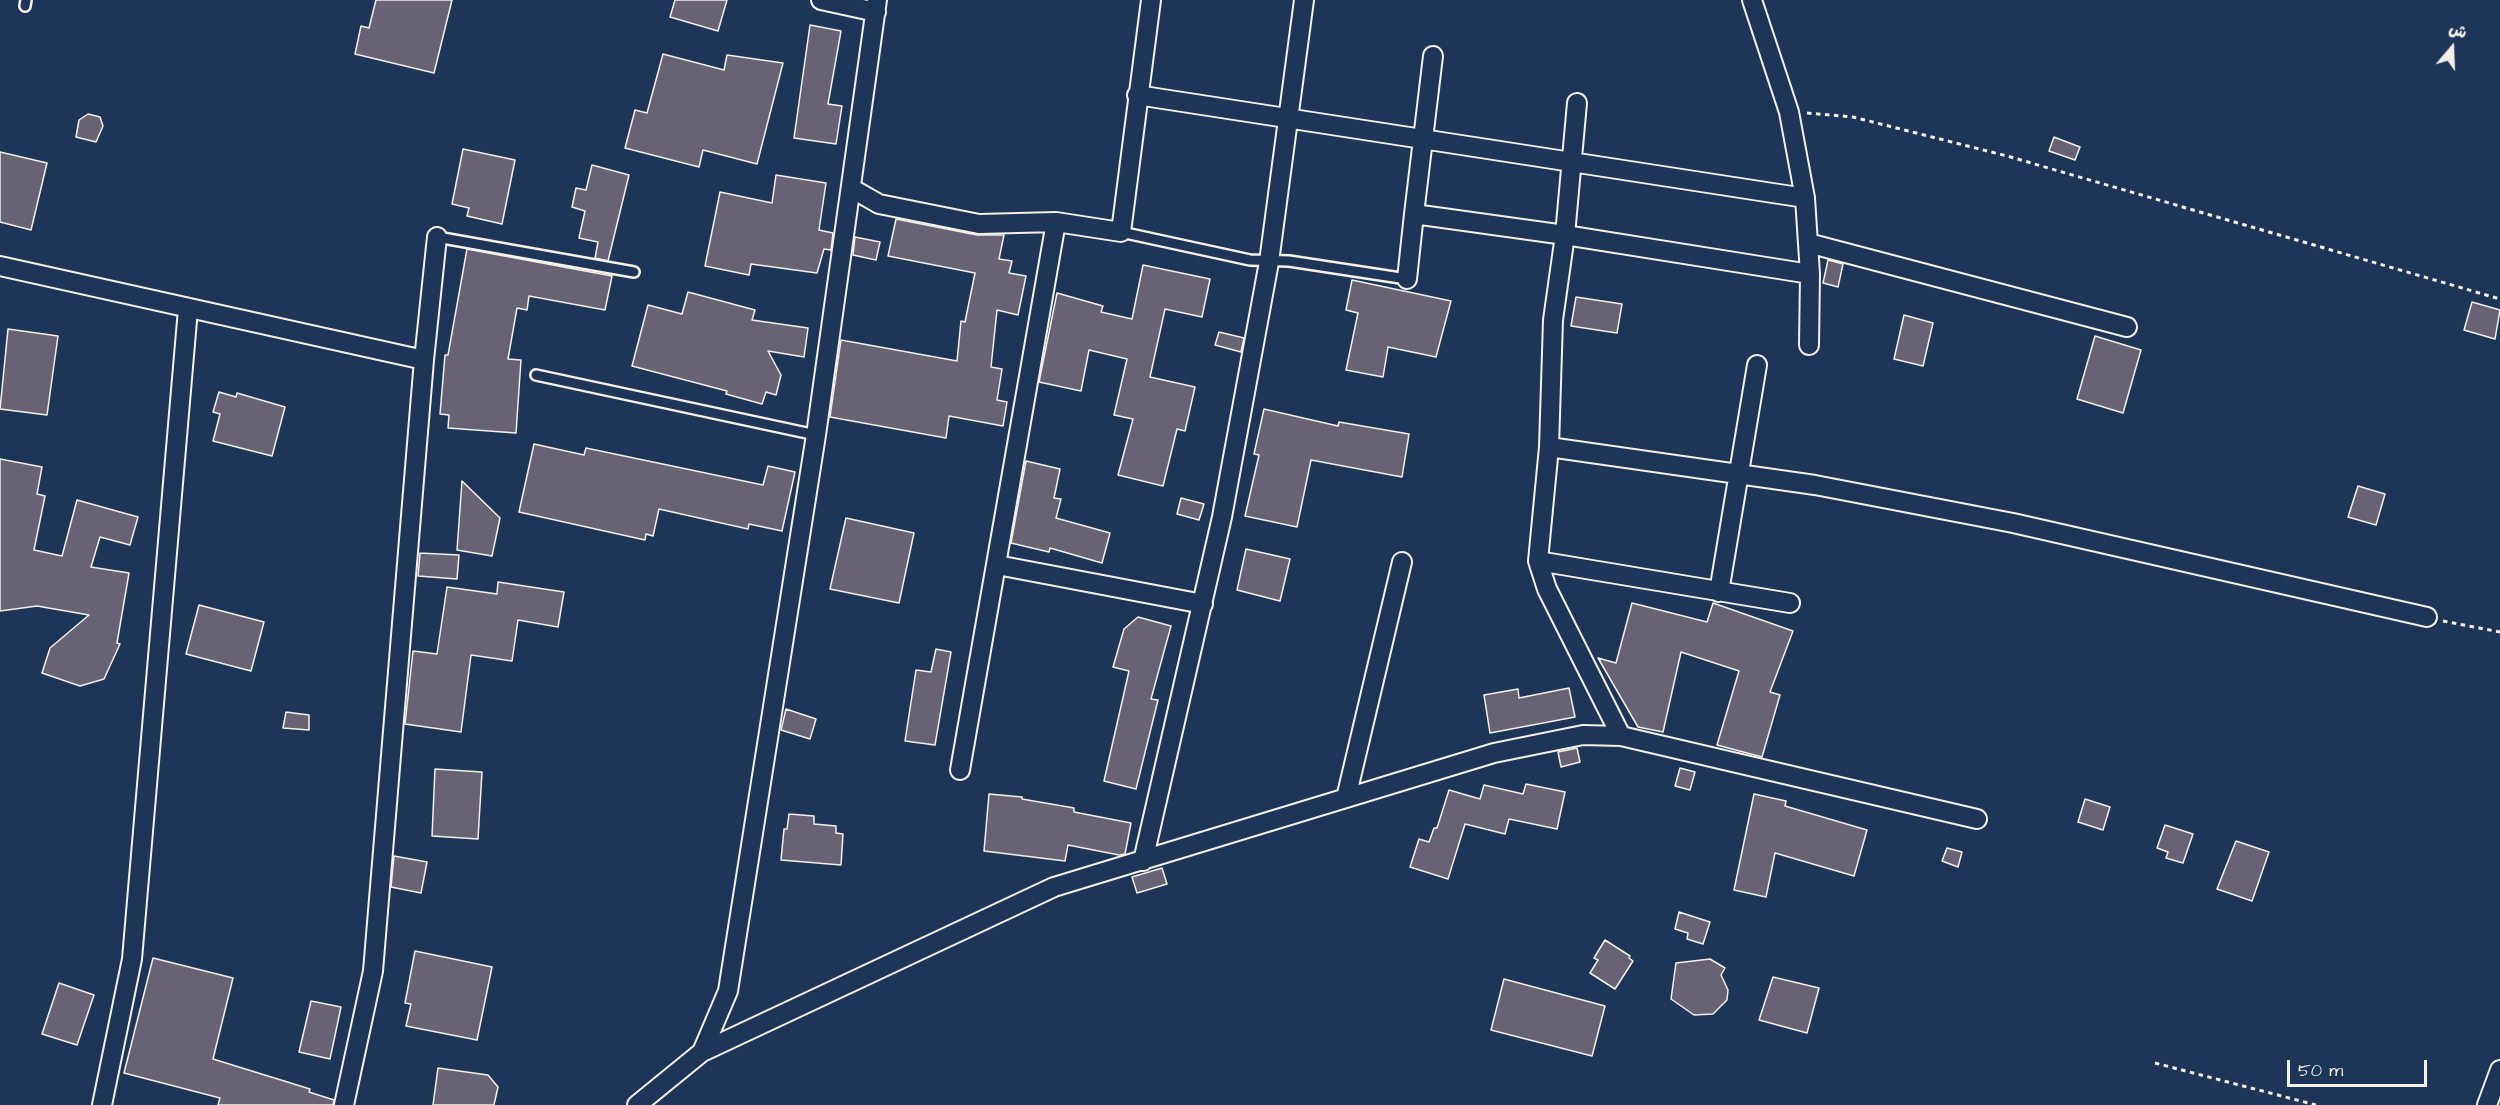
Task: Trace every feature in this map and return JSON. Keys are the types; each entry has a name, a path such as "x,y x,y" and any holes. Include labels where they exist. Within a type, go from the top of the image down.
{"street":[{"path":"702,1052 728,991 816,435 876,6 821,0"},
{"path":"851,188 879,204 979,224 1056,222 1121,232 1151,0"},
{"path":"1143,861 1203,604 1269,262 1304,0"},
{"path":"1752,0 1789,112 1805,198 1810,274 1809,345"},
{"path":"1407,279 1433,56"},
{"path":"1137,95 1805,198"},
{"path":"1577,103 1565,235 1553,320 1548,447 1538,561 1547,589 1621,736"},
{"path":"1414,214 1565,235 1810,274"},
{"path":"960,770 1056,222"},
{"path":"344,1105 373,971 424,360 437,237"},
{"path":"1808,243 2127,327"},
{"path":"0,266 424,360"},
{"path":"102,1105 132,959 188,309"},
{"path":"1719,592 1757,365"},
{"path":"1548,447 1815,484 2013,523 2427,617"},
{"path":"1538,561 1790,603"},
{"path":"1346,798 1402,562"},
{"path":"997,565 1203,604"},
{"path":"637,1105 702,1052 1054,887 1494,753 1583,735 1621,736 1977,819"},
{"path":"2487,1105 2500,1070"}],"lane":[{"path":"1121,232 1250,260 1289,261 1407,279"},
{"path":"437,237 634,272"},
{"path":"536,375 816,435"}],"path":[{"path":"1789,112 1853,117 2007,156 2500,299"},
{"path":"2427,617 2500,632"},
{"path":"2155,1063 2316,1105"}],"building":[{"path":"376,0 452,0 434,73 355,54 361,26 369,28"},
{"path":"675,0 727,0 718,31 670,17"},
{"path":"810,25 841,31 828,104 842,106 836,144 794,138"},
{"path":"663,54 724,70 727,55 783,63 757,164 703,150 699,167 625,148 635,110 647,113"},
{"path":"88,114 100,117 103,126 96,142 76,137 79,120"},
{"path":"2054,137 2080,147 2075,160 2049,151"},
{"path":"463,149 515,160 502,224 467,216 469,208 452,204"},
{"path":"0,152 47,163 31,230 0,222"},
{"path":"592,165 629,175 608,261 595,258 598,242 579,238 585,211 572,207 576,188 586,190"},
{"path":"776,175 826,183 819,230 833,233 831,250 824,249 817,273 751,264 749,275 705,266 720,192 772,203"},
{"path":"896,219 977,235 1004,235 999,259 1012,261 1009,273 1026,276 1018,315 997,310 991,367 1002,369 997,400 1007,402 1003,426 949,416 946,438 830,417 841,340 957,361 961,321 965,322 975,273 888,256"},
{"path":"855,237 880,242 876,260 853,255"},
{"path":"467,249 612,276 605,310 529,296 527,310 517,308 508,359 521,360 516,433 448,428 449,415 440,414 445,355 448,355"},
{"path":"1828,260 1843,264 1838,287 1823,283"},
{"path":"1143,265 1210,279 1202,317 1165,309 1150,377 1195,387 1185,431 1177,429 1163,486 1118,475 1133,419 1114,415 1127,359 1089,350 1081,391 1039,382 1057,293 1103,306 1101,312 1132,319"},
{"path":"1352,280 1451,301 1436,357 1388,347 1383,377 1346,370 1358,313 1346,310"},
{"path":"688,292 755,310 752,320 808,328 804,357 768,351 781,375 776,395 766,392 762,404 726,394 727,391 632,366 648,305 682,314"},
{"path":"1576,297 1622,304 1617,333 1571,326"},
{"path":"2472,302 2500,310 2495,339 2464,330"},
{"path":"1904,315 1933,323 1923,366 1894,359"},
{"path":"8,329 58,336 47,415 0,409"},
{"path":"1219,332 1244,338 1241,352 1215,345"},
{"path":"2095,336 2141,350 2123,413 2077,399"},
{"path":"219,392 236,397 237,393 285,407 272,456 213,441 220,414 213,412"},
{"path":"1264,409 1338,426 1339,422 1409,434 1402,477 1311,460 1297,527 1245,516 1259,455 1254,454"},
{"path":"534,444 584,455 586,448 763,485 768,466 795,472 782,531 749,524 748,529 659,509 653,536 646,534 645,540 519,512"},
{"path":"0,459 42,467 37,494 45,496 34,550 62,556 77,500 138,517 130,545 100,537 91,567 129,573 117,643 120,644 104,679 80,686 42,673 50,648 89,615 37,606 0,611"},
{"path":"1026,461 1060,469 1054,498 1061,499 1056,518 1110,533 1102,563 1050,548 1049,552 1011,543"},
{"path":"462,481 500,518 492,556 457,550"},
{"path":"2358,486 2385,494 2376,525 2348,517"},
{"path":"1181,498 1204,504 1199,520 1177,514"},
{"path":"846,518 914,533 899,603 830,589"},
{"path":"1246,549 1290,559 1280,601 1237,590"},
{"path":"420,553 459,555 457,579 418,576"},
{"path":"498,582 564,592 558,627 518,620 512,661 471,655 461,732 405,724 413,651 437,654 447,587 497,594"},
{"path":"1632,603 1707,622 1713,603 1793,631 1770,692 1780,695 1762,757 1717,745 1739,671 1681,652 1663,732 1638,727 1598,658 1616,663"},
{"path":"199,605 264,622 251,671 186,654"},
{"path":"1138,617 1171,626 1151,699 1158,700 1136,789 1104,781 1129,671 1113,667 1124,629"},
{"path":"936,649 951,652 935,745 905,741 916,670 931,672"},
{"path":"1569,688 1575,717 1490,733 1484,695 1518,689 1519,698"},
{"path":"786,709 816,719 810,739 781,730"},
{"path":"286,712 309,715 309,730 283,728"},
{"path":"1577,748 1580,762 1561,767 1558,752"},
{"path":"1680,768 1695,772 1690,790 1675,786"},
{"path":"435,769 482,772 478,839 432,836"},
{"path":"1526,784 1565,792 1557,829 1509,819 1505,834 1465,824 1448,879 1410,867 1419,839 1429,842 1434,828 1437,828 1449,790 1480,799 1484,785 1523,794"},
{"path":"989,794 1022,797 1022,799 1074,808 1074,812 1131,823 1125,854 1119,855 1068,845 1065,861 984,851"},
{"path":"1754,794 1786,801 1785,806 1867,830 1854,876 1775,853 1766,897 1734,890"},
{"path":"2085,799 2110,807 2103,830 2078,822"},
{"path":"789,814 814,816 814,824 836,826 836,833 843,834 841,865 781,860 784,829 787,829"},
{"path":"2165,825 2193,834 2183,863 2166,858 2168,852 2157,848"},
{"path":"2236,841 2269,852 2252,901 2217,889"},
{"path":"1947,848 1962,852 1958,867 1942,861"},
{"path":"394,856 427,862 421,893 391,887"},
{"path":"1162,868 1167,884 1137,893 1132,877"},
{"path":"1679,912 1710,922 1703,944 1687,939 1688,933 1675,929"},
{"path":"1605,940 1630,956 1629,958 1633,961 1615,989 1590,973 1598,960 1594,958"},
{"path":"415,951 492,967 477,1040 406,1026 411,1004 405,1003"},
{"path":"153,958 233,978 213,1059 310,1089 309,1092 334,1100 333,1105 218,1105 220,1098 124,1073"},
{"path":"1710,959 1725,968 1721,975 1728,990 1727,1000 1713,1014 1694,1015 1671,999 1676,963"},
{"path":"1773,977 1819,988 1807,1033 1759,1020"},
{"path":"1504,979 1605,1006 1592,1056 1491,1030"},
{"path":"59,983 94,995 77,1045 42,1034"},
{"path":"311,1001 341,1007 330,1059 299,1052"},
{"path":"438,1068 488,1075 498,1087 494,1105 433,1105"}]}
